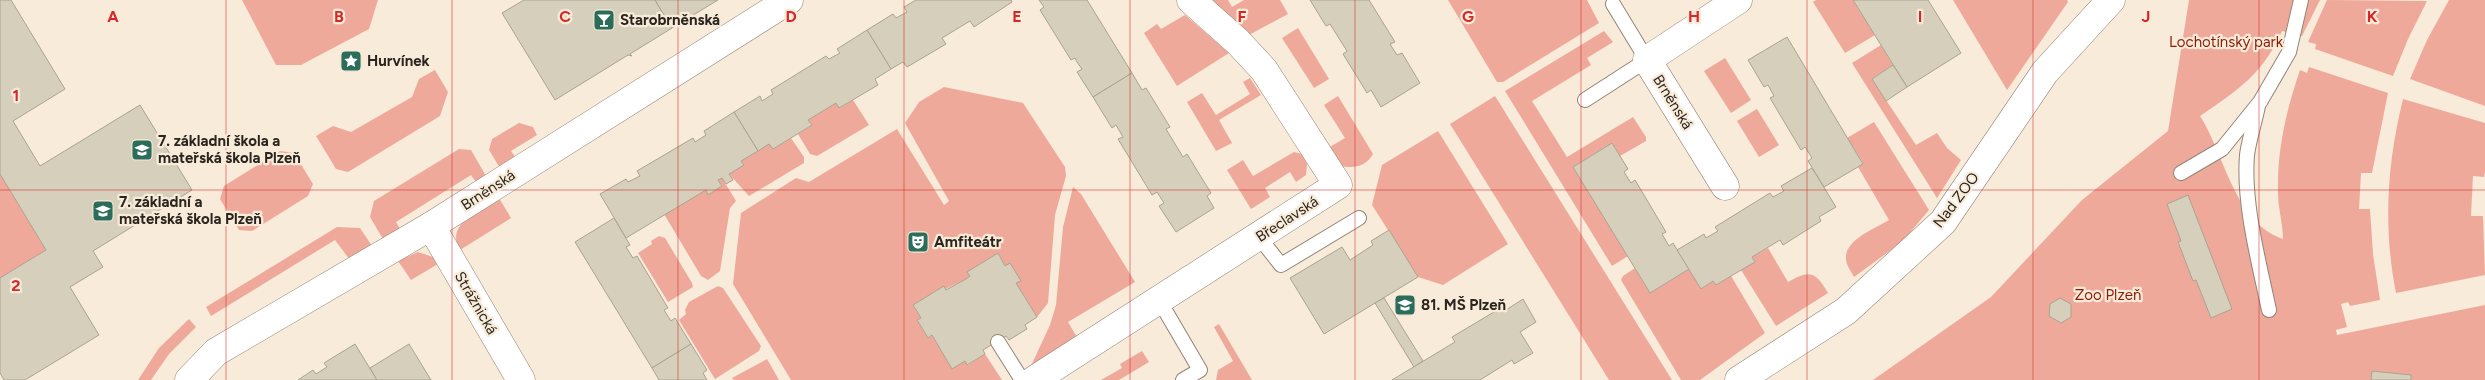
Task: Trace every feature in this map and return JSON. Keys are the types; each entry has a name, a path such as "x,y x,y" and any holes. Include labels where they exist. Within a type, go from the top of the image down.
{"street":[{"name":"Brněnská","path":"189,380 216,352 431,226 789,0"},
{"name":"Břeclavská","path":"1034,380 1338,185 1264,70 1238,42 1190,0"},
{"name":"Brněnská","path":"1725,186 1648,60 1738,0"},
{"name":"Nad ZOO","path":"1739,380 1846,311 1943,222 2045,72 2111,0"},
{"name":"Strážnická","path":"431,226 521,380"}],"lane":[{"path":"2182,174 2222,149 2260,102 2289,52 2300,0"},
{"path":"1585,100 1648,60 1613,4"},
{"path":"2260,102 2248,154 2247,188 2269,310"},
{"path":"1259,237 1282,265 1359,218"},
{"path":"1159,300 1200,370 1183,380"},
{"path":"998,342 1022,380"}],"green space":[{"path":"242,0 378,0 369,29 301,65 276,65"},
{"path":"1206,0 1228,0 1232,7 1244,0 1280,0 1288,14 1247,36"},
{"path":"1448,0 1587,0 1599,23 1503,82 1497,82"},
{"path":"1816,0 1853,0 1875,35 1845,53 1813,2"},
{"path":"1953,0 2067,0 2068,2 2007,90"},
{"path":"2189,0 2320,0 2302,36 2282,31 2267,59 2258,70 2238,89 2200,116 2209,132 2232,186 2242,203 2253,218 2266,230 2283,239 2278,199 2279,161 2287,116 2300,70 2307,73 2309,67 2388,93 2372,173 2361,173 2359,209 2370,209 2373,254 2380,300 2350,306 2348,302 2341,304 2347,327 2336,330 2337,335 2485,305 2485,380 1873,380 1991,297 2082,200 2168,131"},
{"path":"2327,0 2427,1 2408,39 2393,76 2315,49 2316,44 2308,42"},
{"path":"2449,0 2485,0 2485,106 2410,79 2427,40"},
{"path":"1185,15 1229,53 1177,86 1144,33 1157,24 1161,29"},
{"path":"1298,28 1329,79 1314,88 1282,38"},
{"path":"1604,31 1613,42 1587,58 1591,65 1532,101 1567,157 1633,117 1646,137 1646,141 1620,156 1612,143 1573,167 1628,256 1612,266 1505,91"},
{"path":"1881,45 1893,65 1872,79 1916,145 1937,133 1947,148 1961,160 1937,198 1852,63"},
{"path":"1725,58 1751,100 1731,113 1704,71"},
{"path":"435,70 448,92 440,116 348,172 336,169 316,136 333,126 351,132 412,97 419,79"},
{"path":"1250,78 1261,95 1219,120 1232,143 1216,151 1187,102 1202,93 1216,115 1250,94 1243,82"},
{"path":"944,87 1023,103 1065,167 1066,176 1055,215 1048,303 1037,317 1016,283 1020,281 1010,264 1005,266 998,253 968,272 970,276 966,279 913,305 921,318 917,320 928,338 932,335 952,369 965,361 968,365 985,354 1002,380 791,380 733,284 741,213 796,178 809,182 897,129 944,205 949,201 905,123 919,102"},
{"path":"1338,96 1373,154 1370,159 1358,166 1339,166 1328,148 1345,138 1324,105"},
{"path":"1495,96 1672,380 1609,380 1450,124"},
{"path":"2403,99 2485,123 2485,172 2484,177 2473,176 2471,216 2483,216 2485,275 2396,293 2389,244 2388,220 2393,147"},
{"path":"853,100 869,125 817,156 810,154 798,134 812,125 808,120 836,103 840,108"},
{"path":"1757,109 1779,145 1759,157 1737,121"},
{"path":"1874,122 1929,210 1902,242 1854,277 1846,261 1850,246 1862,235 1889,220 1858,167 1863,163 1847,138"},
{"path":"519,123 533,127 537,135 511,151 516,158 500,168 489,150 492,139"},
{"path":"1438,131 1508,244 1443,285 1418,277 1372,205 1382,165"},
{"path":"791,138 804,157 804,163 749,196 729,174 743,165 741,161 769,144 773,149"},
{"path":"459,149 471,150 486,176 476,182 471,175 396,222 400,229 383,239 370,217 374,201"},
{"path":"280,151 294,153 313,184 308,196 252,231 239,230 220,199 224,186"},
{"path":"1294,152 1302,154 1307,164 1306,175 1296,182 1290,172 1265,188 1270,197 1251,209 1227,170 1243,160 1253,176"},
{"path":"0,174 46,250 0,278"},
{"path":"722,178 736,201 730,208 720,271 708,280 701,276 664,214 706,190 708,194 722,186 718,180"},
{"path":"1073,187 1081,194 1135,282 1068,322 1078,339 1031,366 1050,325 1056,305 1063,227"},
{"path":"499,198 511,218 460,250 456,241 461,225 475,213"},
{"path":"337,227 360,228 372,246 350,260 335,240 211,316 206,307"},
{"path":"659,236 665,238 693,287 668,302 638,253 652,244 651,241"},
{"path":"1768,248 1788,282 1807,274 1811,275 1819,280 1828,293 1776,326 1741,270 1752,257"},
{"path":"418,252 433,257 438,264 411,280 398,261"},
{"path":"1635,268 1650,293 1689,269 1701,289 1713,281 1716,285 1731,276 1765,333 1700,380 1681,380 1621,280 1623,276"},
{"path":"718,286 723,288 761,346 759,351 715,379 679,320 686,314 685,310 689,302"},
{"path":"189,319 196,327 169,354 151,380 138,380 159,348"},
{"path":"1219,324 1252,380 1216,380 1218,370 1233,361 1214,327"},
{"path":"1142,351 1149,362 1119,380 1101,380 1122,368 1120,364"},
{"path":"767,359 779,380 734,380 732,378"}],"building":[{"path":"0,0 11,0 65,89 13,121 40,166 140,105 192,190 93,251 103,267 70,287 99,335 25,380 4,380 0,373 0,278 46,250 0,174"},
{"path":"524,0 655,0 672,28 630,54 632,56 628,55 555,100 502,13"},
{"path":"655,0 718,0 672,28"},
{"path":"916,0 1011,0 1012,2 974,27 970,21 942,38 946,44 907,67 903,62 891,69 867,30 893,14 896,18 907,12 904,7"},
{"path":"1039,0 1087,0 1132,73 1093,97 1077,72 1082,69 1075,58 1071,60 1040,10 1044,7"},
{"path":"1310,0 1369,0 1395,42 1390,44 1397,55 1402,53 1420,83 1381,107 1371,90 1367,93 1343,54 1347,51 1330,24 1326,26"},
{"path":"1853,0 1928,0 1961,53 1907,87"},
{"path":"867,30 891,69 875,79 878,85 839,108 836,103 808,120 812,125 773,149 769,144 758,151 734,112 760,96 762,101 773,94 771,90 826,56 829,59 840,53 837,49"},
{"path":"1787,37 1863,164 1824,187 1808,161 1812,158 1805,147 1801,150 1770,98 1774,96 1768,85 1764,87 1748,60"},
{"path":"1893,65 1907,87 1886,101 1872,79"},
{"path":"1132,73 1142,90 1146,88 1170,127 1166,129 1183,157 1187,154 1211,193 1207,196 1214,208 1176,232 1159,206 1164,203 1157,192 1152,195 1118,139 1123,137 1116,125 1112,128 1093,97"},
{"path":"734,112 758,151 741,161 744,165 729,174 733,180 726,184 722,178 718,180 722,186 708,195 706,190 626,238 600,194 626,179 628,182 640,176 637,171 693,138 695,142 706,135 704,131"},
{"path":"1612,143 1628,169 1624,172 1631,183 1635,180 1666,232 1662,234 1669,246 1673,243 1689,269 1650,293 1573,167"},
{"path":"1812,168 1836,207 1819,217 1821,221 1783,245 1780,240 1752,257 1755,262 1716,285 1713,281 1701,289 1677,250 1704,234 1706,238 1718,231 1715,227 1770,193 1773,197 1784,191 1781,186"},
{"path":"2188,195 2232,309 2211,318 2196,280 2193,281 2178,242 2181,241 2167,204"},
{"path":"614,218 630,245 626,247 633,258 637,256 668,308 664,310 671,321 675,318 691,344 652,368 575,242"},
{"path":"1389,230 1418,277 1324,334 1290,278 1342,247 1350,260 1373,245 1371,241"},
{"path":"998,253 1005,266 1010,263 1021,281 1016,283 1037,317 1025,325 1027,329 1009,340 1006,336 983,350 985,354 967,365 965,361 952,369 932,335 928,338 917,320 921,318 913,305 944,286 946,290 966,279 970,276 967,272"},
{"path":"1384,298 1423,361 1414,367 1375,303"},
{"path":"2060,298 2071,304 2071,317 2061,323 2049,316 2050,304"},
{"path":"1523,299 1536,322 1520,332 1533,353 1514,364 1512,360 1480,380 1392,380 1455,342 1452,337 1504,306 1506,310"},
{"path":"355,344 377,380 298,380 313,370 316,374 327,367 324,363"},
{"path":"409,344 431,380 377,380 370,368"},
{"path":"691,344 707,370 703,373 707,380 659,380 652,368"},
{"path":"2372,371 2411,375 2411,380 2371,380"}],"place":[{"name":"Starobrněnská","path":"604,20"},
{"name":"Hurvínek","path":"351,61"},
{"name":"7. základní škola a mateřská škola Plzeň","path":"142,150"},
{"name":"7. základní a mateřská škola Plzeň","path":"103,211"},
{"name":"Amfiteátr","path":"918,242"},
{"name":"81. MŠ Plzeň","path":"1405,305"}],"park label":[{"name":"Lochotínský park","path":"2226,42"},
{"name":"Zoo Plzeň","path":"2108,295"}]}
